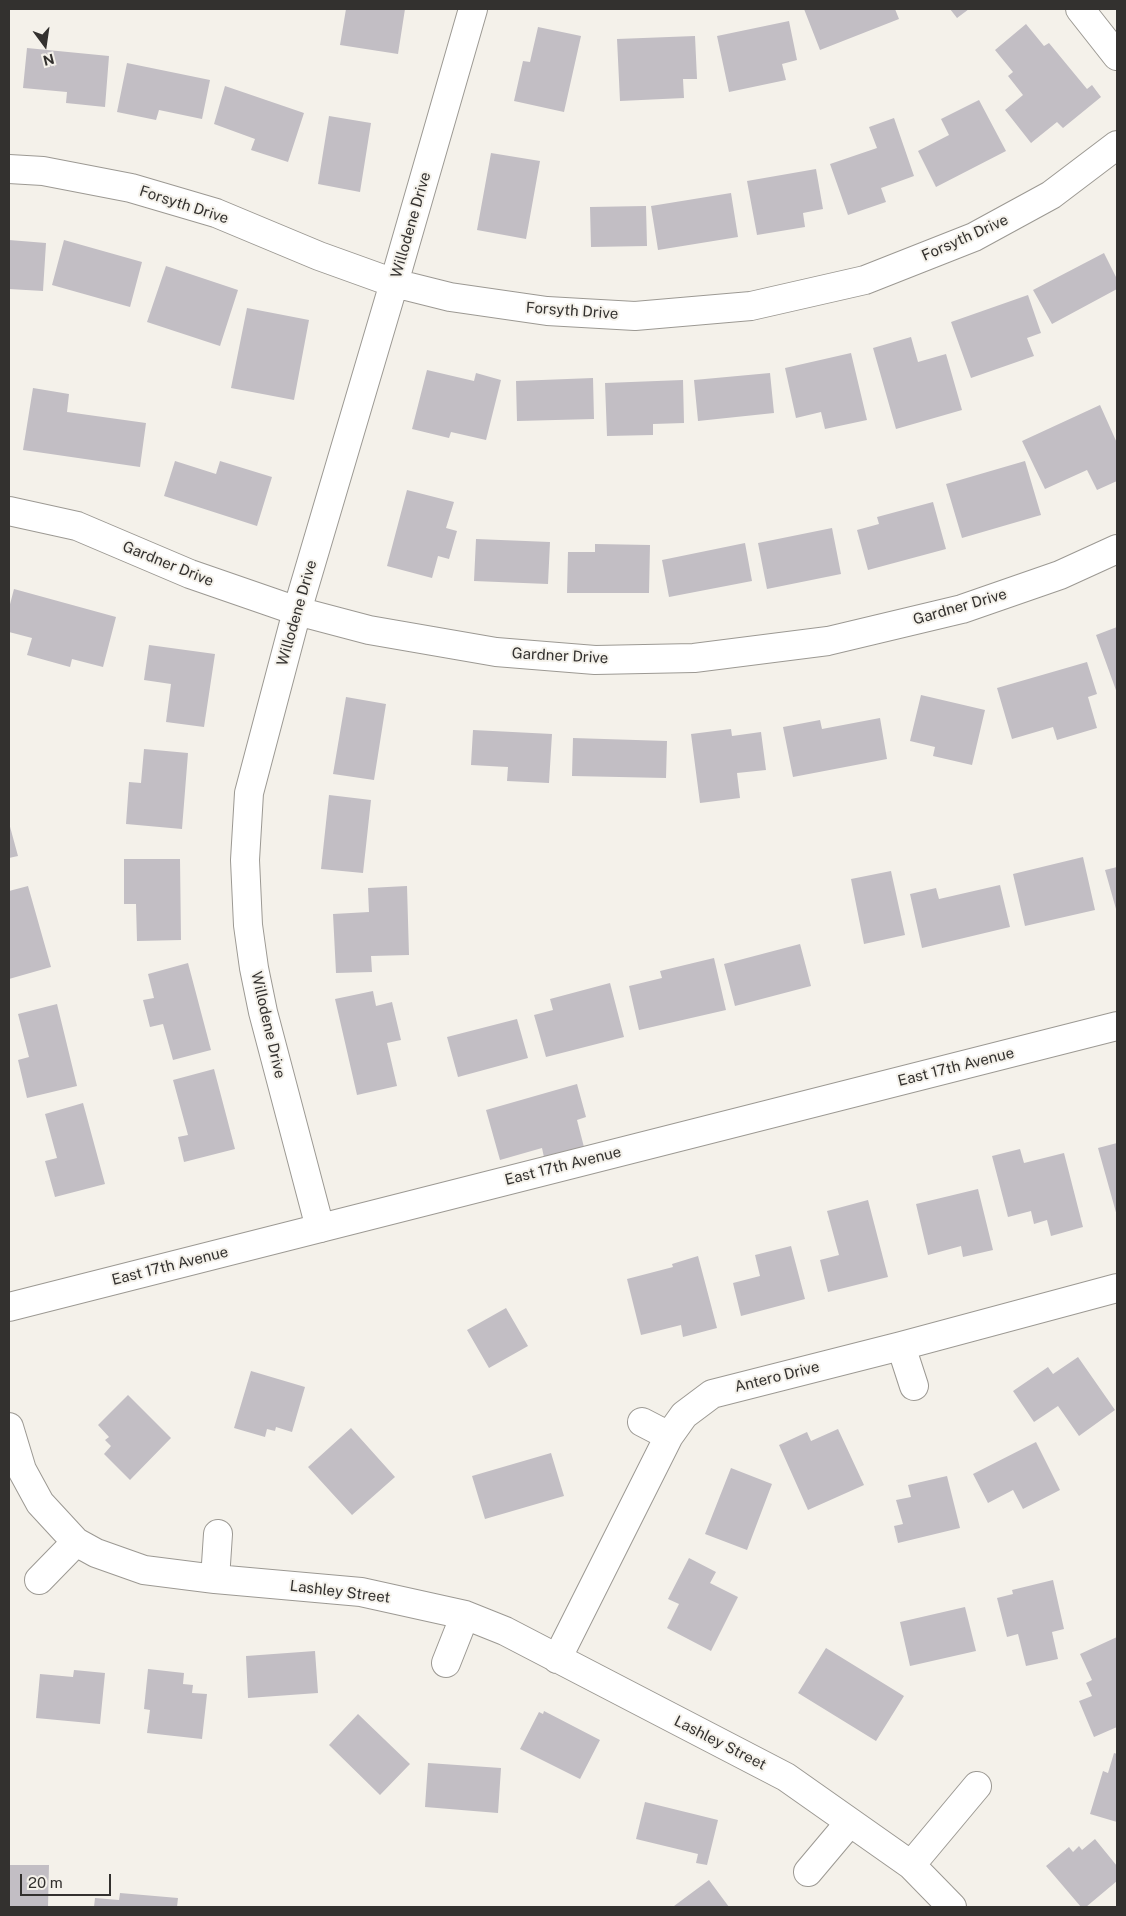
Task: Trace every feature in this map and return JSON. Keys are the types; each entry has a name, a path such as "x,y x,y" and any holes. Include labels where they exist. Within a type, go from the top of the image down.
{"street":[{"name":"Willodene Drive","path":"320,1228 254,968 248,925 244,860 249,793 297,611 473,9"},
{"path":"1080,9 1117,56"},
{"name":"Forsyth Drive","path":"9,169 43,172 131,188 216,213 319,256 394,283 450,297 547,312 635,316 751,306 865,280 974,237 1051,195 1117,145"},
{"name":"Gardner Drive","path":"9,511 77,526 190,574 297,611 370,630 496,652 595,660 694,658 828,641 962,609 1060,575 1117,549"},
{"name":"East 17th Avenue","path":"9,1307 1117,1026"},
{"name":"Antero Drive","path":"557,1659 669,1436 684,1415 712,1394 1117,1288"},
{"path":"901,1346 914,1386"},
{"path":"642,1422 669,1436"},
{"name":"Lashley Street","path":"9,1427 22,1470 40,1503 76,1542 96,1553 144,1570 215,1579 361,1592 464,1615 505,1631 786,1777 911,1865 952,1907"},
{"path":"215,1579 218,1534"},
{"path":"39,1580 76,1542"},
{"path":"446,1663 464,1615"},
{"path":"911,1865 977,1786"},
{"path":"808,1872 850,1822"}],"building":[{"path":"346,9 405,9 398,54 340,45"},
{"path":"804,9 895,9 899,19 820,50"},
{"path":"950,9 969,9 957,18"},
{"path":"789,21 797,60 782,64 786,80 729,92 717,36"},
{"path":"1026,24 1044,46 1049,43 1087,89 1092,85 1101,97 1063,128 1057,122 1031,143 1005,110 1023,95 1008,76 1013,72 995,50"},
{"path":"538,27 581,36 564,112 514,101 523,61 530,62"},
{"path":"695,36 697,79 683,79 684,98 620,101 617,39"},
{"path":"27,48 109,56 105,107 66,103 67,92 23,88"},
{"path":"127,63 210,80 202,119 159,110 156,120 117,112"},
{"path":"225,86 304,113 288,162 251,150 255,139 214,124"},
{"path":"979,100 1006,151 936,187 918,151 949,135 941,119"},
{"path":"329,116 371,123 360,192 318,184"},
{"path":"894,118 914,176 881,188 886,202 848,215 830,164 877,148 869,127"},
{"path":"491,153 540,161 526,239 477,230"},
{"path":"816,169 823,209 803,213 805,227 757,235 747,181"},
{"path":"731,193 738,237 658,250 651,206"},
{"path":"646,206 647,246 591,247 590,207"},
{"path":"9,240 46,243 43,291 9,289"},
{"path":"64,240 142,262 130,307 52,285"},
{"path":"1104,253 1117,279 1117,289 1052,324 1033,290"},
{"path":"166,266 238,290 220,346 147,322"},
{"path":"1028,295 1041,333 1027,338 1034,356 971,378 951,322"},
{"path":"247,308 309,320 294,400 231,388"},
{"path":"911,337 918,362 946,354 962,410 896,429 873,348"},
{"path":"851,353 867,420 825,429 821,412 796,418 785,368"},
{"path":"427,370 474,381 476,373 501,380 486,440 451,432 449,438 412,429"},
{"path":"770,373 774,413 698,421 694,380"},
{"path":"593,378 594,419 517,421 516,381"},
{"path":"683,380 684,423 653,424 653,435 607,436 605,383"},
{"path":"33,388 69,394 67,412 146,423 140,467 23,450"},
{"path":"1100,405 1117,443 1117,481 1097,490 1087,470 1045,489 1022,441"},
{"path":"175,461 216,474 220,461 272,477 257,526 164,496"},
{"path":"1025,461 1041,515 962,538 946,484"},
{"path":"407,490 454,502 446,528 457,531 449,559 438,556 432,578 387,566"},
{"path":"933,502 946,549 868,570 857,530 879,524 877,517"},
{"path":"832,528 841,574 767,589 758,543"},
{"path":"476,539 550,542 548,584 474,581"},
{"path":"745,543 752,581 669,597 662,560"},
{"path":"595,544 650,545 649,593 567,593 568,552 595,552"},
{"path":"14,589 116,617 103,667 72,659 70,667 27,655 32,638 9,632 9,608"},
{"path":"1117,627 1117,693 1096,635"},
{"path":"149,645 215,654 204,727 166,722 171,684 144,680"},
{"path":"1087,662 1097,694 1088,697 1097,728 1057,740 1053,727 1012,739 997,688"},
{"path":"921,695 985,710 972,765 933,756 935,747 910,741"},
{"path":"346,697 386,704 374,780 333,774"},
{"path":"880,718 887,759 793,777 783,727 820,720 822,729"},
{"path":"731,729 732,736 761,732 766,770 737,773 740,798 700,803 691,734"},
{"path":"473,730 552,734 549,783 507,781 508,767 471,765"},
{"path":"573,738 667,741 666,778 572,776"},
{"path":"144,749 188,753 182,829 126,824 129,782 141,783"},
{"path":"329,795 371,800 363,873 321,869"},
{"path":"9,823 18,856 9,858"},
{"path":"1083,857 1095,910 1025,926 1013,874"},
{"path":"124,859 180,859 181,940 137,941 136,904 124,904"},
{"path":"1117,867 1117,908 1116,909 1105,870"},
{"path":"891,871 905,935 864,944 851,879"},
{"path":"1000,885 1010,927 922,948 910,894 936,888 939,899"},
{"path":"28,886 51,967 9,979 9,891"},
{"path":"407,886 409,955 371,956 372,972 336,973 333,914 369,912 368,888"},
{"path":"800,944 811,986 735,1006 724,964"},
{"path":"714,958 726,1010 639,1030 629,986 662,978 660,971"},
{"path":"188,963 211,1050 173,1060 163,1024 150,1027 143,1000 154,998 148,974"},
{"path":"610,983 624,1037 546,1057 534,1015 553,1010 550,999"},
{"path":"373,991 376,1006 392,1002 401,1040 387,1043 397,1086 357,1095 335,999"},
{"path":"57,1004 77,1086 27,1098 18,1060 29,1057 18,1014"},
{"path":"517,1019 528,1058 458,1077 447,1037"},
{"path":"214,1069 235,1149 184,1162 178,1137 188,1135 173,1080"},
{"path":"577,1084 586,1117 577,1120 585,1151 545,1162 542,1148 500,1160 486,1110"},
{"path":"83,1103 105,1184 55,1197 45,1161 57,1158 45,1114"},
{"path":"1117,1143 1117,1216 1098,1148"},
{"path":"1020,1149 1024,1163 1064,1153 1083,1227 1051,1236 1047,1220 1034,1224 1031,1211 1008,1217 992,1156"},
{"path":"978,1189 993,1250 963,1257 961,1246 928,1255 916,1204"},
{"path":"868,1200 888,1277 828,1292 820,1260 839,1255 827,1211"},
{"path":"791,1246 805,1299 741,1316 733,1283 760,1276 755,1255"},
{"path":"698,1256 717,1328 683,1337 681,1325 641,1335 627,1279 673,1267 672,1264"},
{"path":"506,1308 528,1346 489,1368 467,1330"},
{"path":"1078,1357 1115,1410 1079,1436 1058,1406 1034,1422 1013,1391 1048,1367 1053,1374"},
{"path":"251,1371 305,1387 292,1432 276,1427 275,1431 267,1429 265,1437 234,1428"},
{"path":"128,1395 171,1438 130,1480 104,1454 111,1446 105,1440 109,1437 98,1425"},
{"path":"351,1428 395,1477 352,1515 308,1467"},
{"path":"838,1429 864,1485 808,1510 779,1445 807,1432 811,1441"},
{"path":"1036,1442 1060,1490 1023,1509 1013,1490 988,1503 973,1474"},
{"path":"551,1453 564,1496 485,1519 472,1476"},
{"path":"731,1468 772,1484 747,1550 705,1534"},
{"path":"947,1476 960,1528 898,1543 894,1526 903,1524 896,1500 911,1497 908,1485"},
{"path":"689,1558 716,1572 710,1583 738,1597 711,1651 667,1628 679,1604 668,1599"},
{"path":"1053,1580 1064,1629 1052,1632 1058,1659 1026,1666 1018,1634 1007,1637 997,1598 1013,1594 1012,1590"},
{"path":"965,1607 976,1651 910,1666 900,1622"},
{"path":"1117,1637 1117,1727 1094,1737 1079,1701 1092,1696 1086,1683 1092,1680 1080,1654"},
{"path":"826,1648 904,1696 876,1741 798,1693"},
{"path":"315,1651 318,1693 248,1698 246,1656"},
{"path":"148,1669 184,1673 183,1684 193,1685 192,1693 207,1694 202,1739 147,1733 150,1710 144,1709"},
{"path":"74,1670 105,1673 100,1724 36,1718 40,1674 73,1677"},
{"path":"544,1711 600,1740 580,1779 520,1749 539,1712 543,1714"},
{"path":"358,1714 410,1764 380,1795 329,1745"},
{"path":"1114,1753 1117,1754 1117,1822 1090,1814 1103,1771 1108,1773"},
{"path":"428,1763 501,1768 498,1813 425,1807"},
{"path":"645,1802 718,1820 707,1865 696,1863 698,1854 636,1839"},
{"path":"1095,1839 1117,1866 1117,1881 1086,1907 1081,1907 1046,1866 1069,1847 1073,1852 1079,1846 1082,1850"},
{"path":"9,1865 49,1865 48,1907 9,1907"},
{"path":"709,1880 729,1907 674,1906"},
{"path":"120,1893 178,1898 177,1907 94,1907 95,1898 119,1900"}]}
